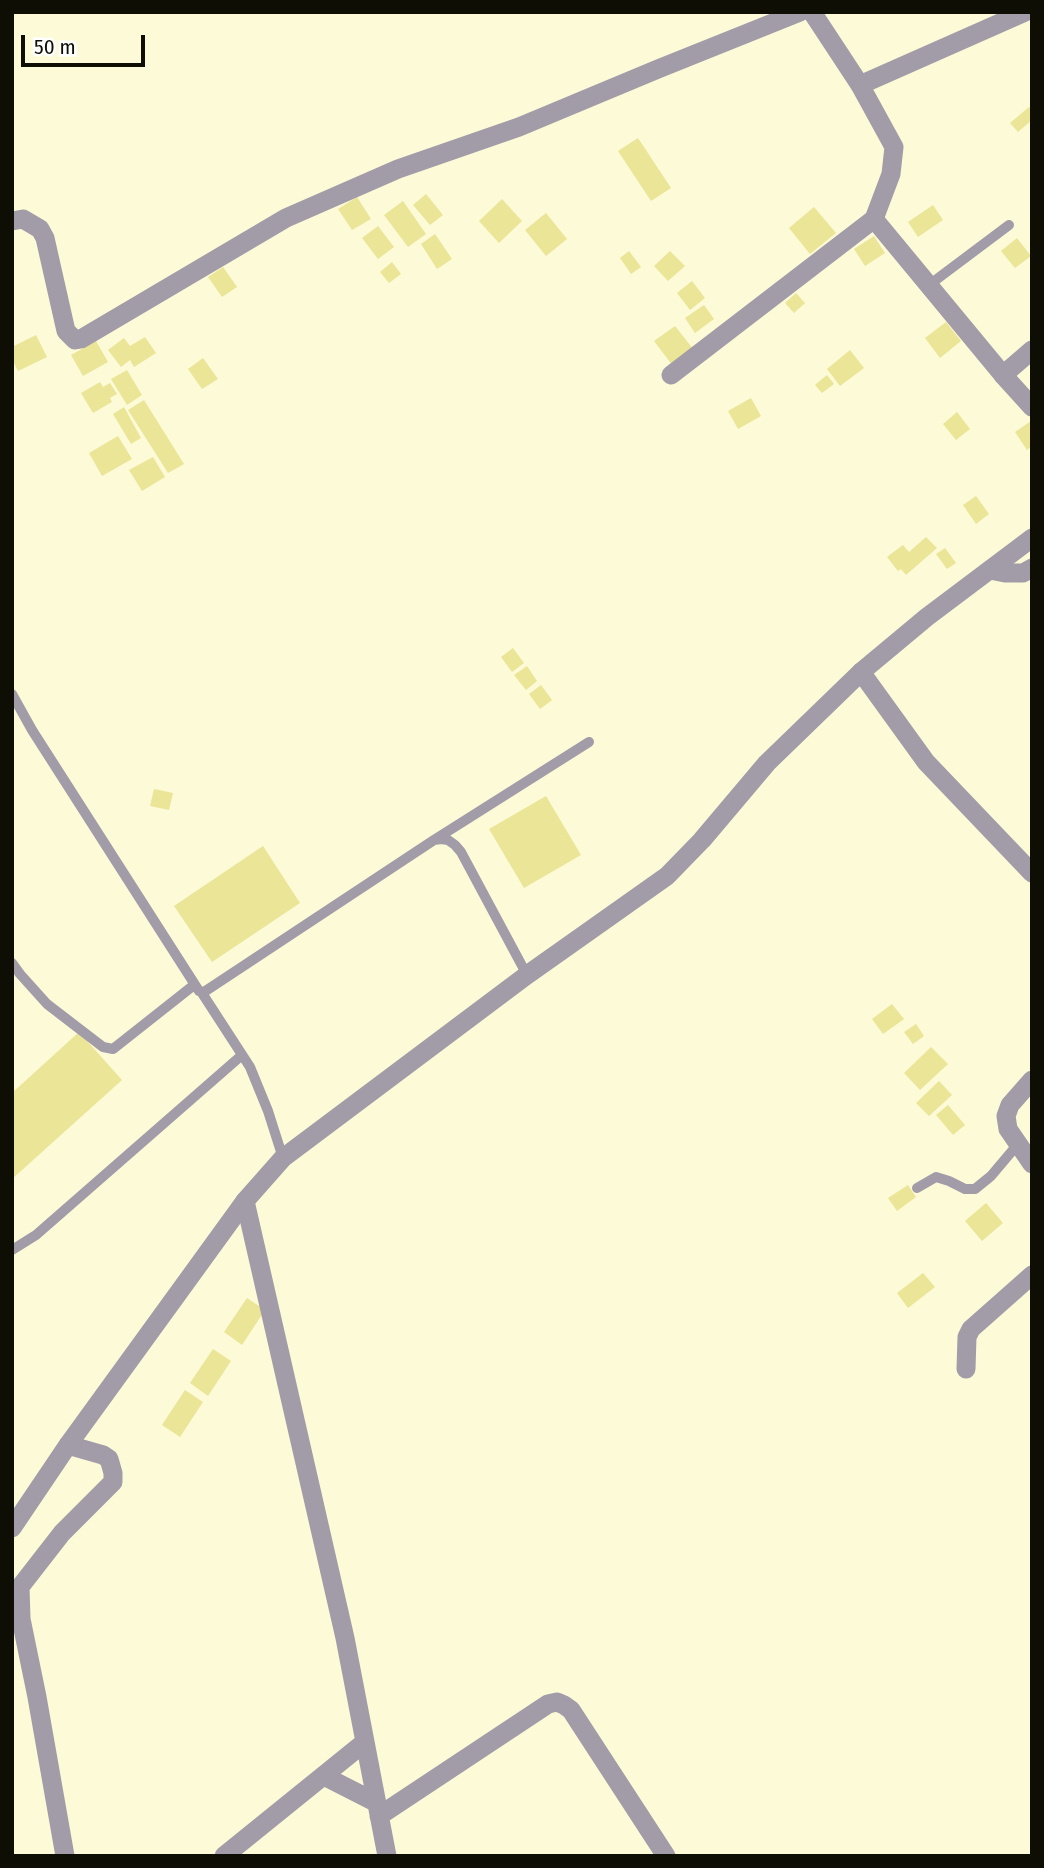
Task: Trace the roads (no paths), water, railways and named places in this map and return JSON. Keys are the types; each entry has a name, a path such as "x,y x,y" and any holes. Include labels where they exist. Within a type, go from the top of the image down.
{"street":[{"path":"12,221 23,219 40,229 45,238 66,331 75,340 80,339 286,218 398,169 519,127 800,12"},
{"path":"671,375 874,219 891,174 894,147 860,85 811,12"},
{"path":"860,85 1025,12"},
{"path":"874,219 1032,407"},
{"path":"1003,375 1032,350"},
{"path":"12,1528 68,1445 245,1201 283,1158 527,975 667,876 702,840 768,763 861,672 927,617 1032,538"},
{"path":"990,570 1023,573 1032,568"},
{"path":"861,672 926,762 1032,873"},
{"path":"1032,1080 1010,1105 1006,1116 1008,1129 1032,1164"},
{"path":"245,1201 345,1638 387,1856"},
{"path":"966,1369 967,1337 971,1329 1032,1275"},
{"path":"65,1856 21,1619 20,1587 62,1533 113,1482 109,1459 68,1445"},
{"path":"378,1810 548,1704 557,1702 571,1710 666,1856"},
{"path":"224,1856 365,1742"},
{"path":"324,1776 378,1810"}],"lane":[{"path":"929,285 1009,225"},
{"path":"12,694 32,730 250,1067 283,1158"},
{"path":"12,963 47,1004 103,1047 113,1049 198,989 589,742"},
{"path":"434,840 448,840 461,852 527,975"},
{"path":"12,1250 36,1234 242,1055"},
{"path":"917,1188 936,1177 965,1189 975,1189 991,1176 1018,1144"}]}
